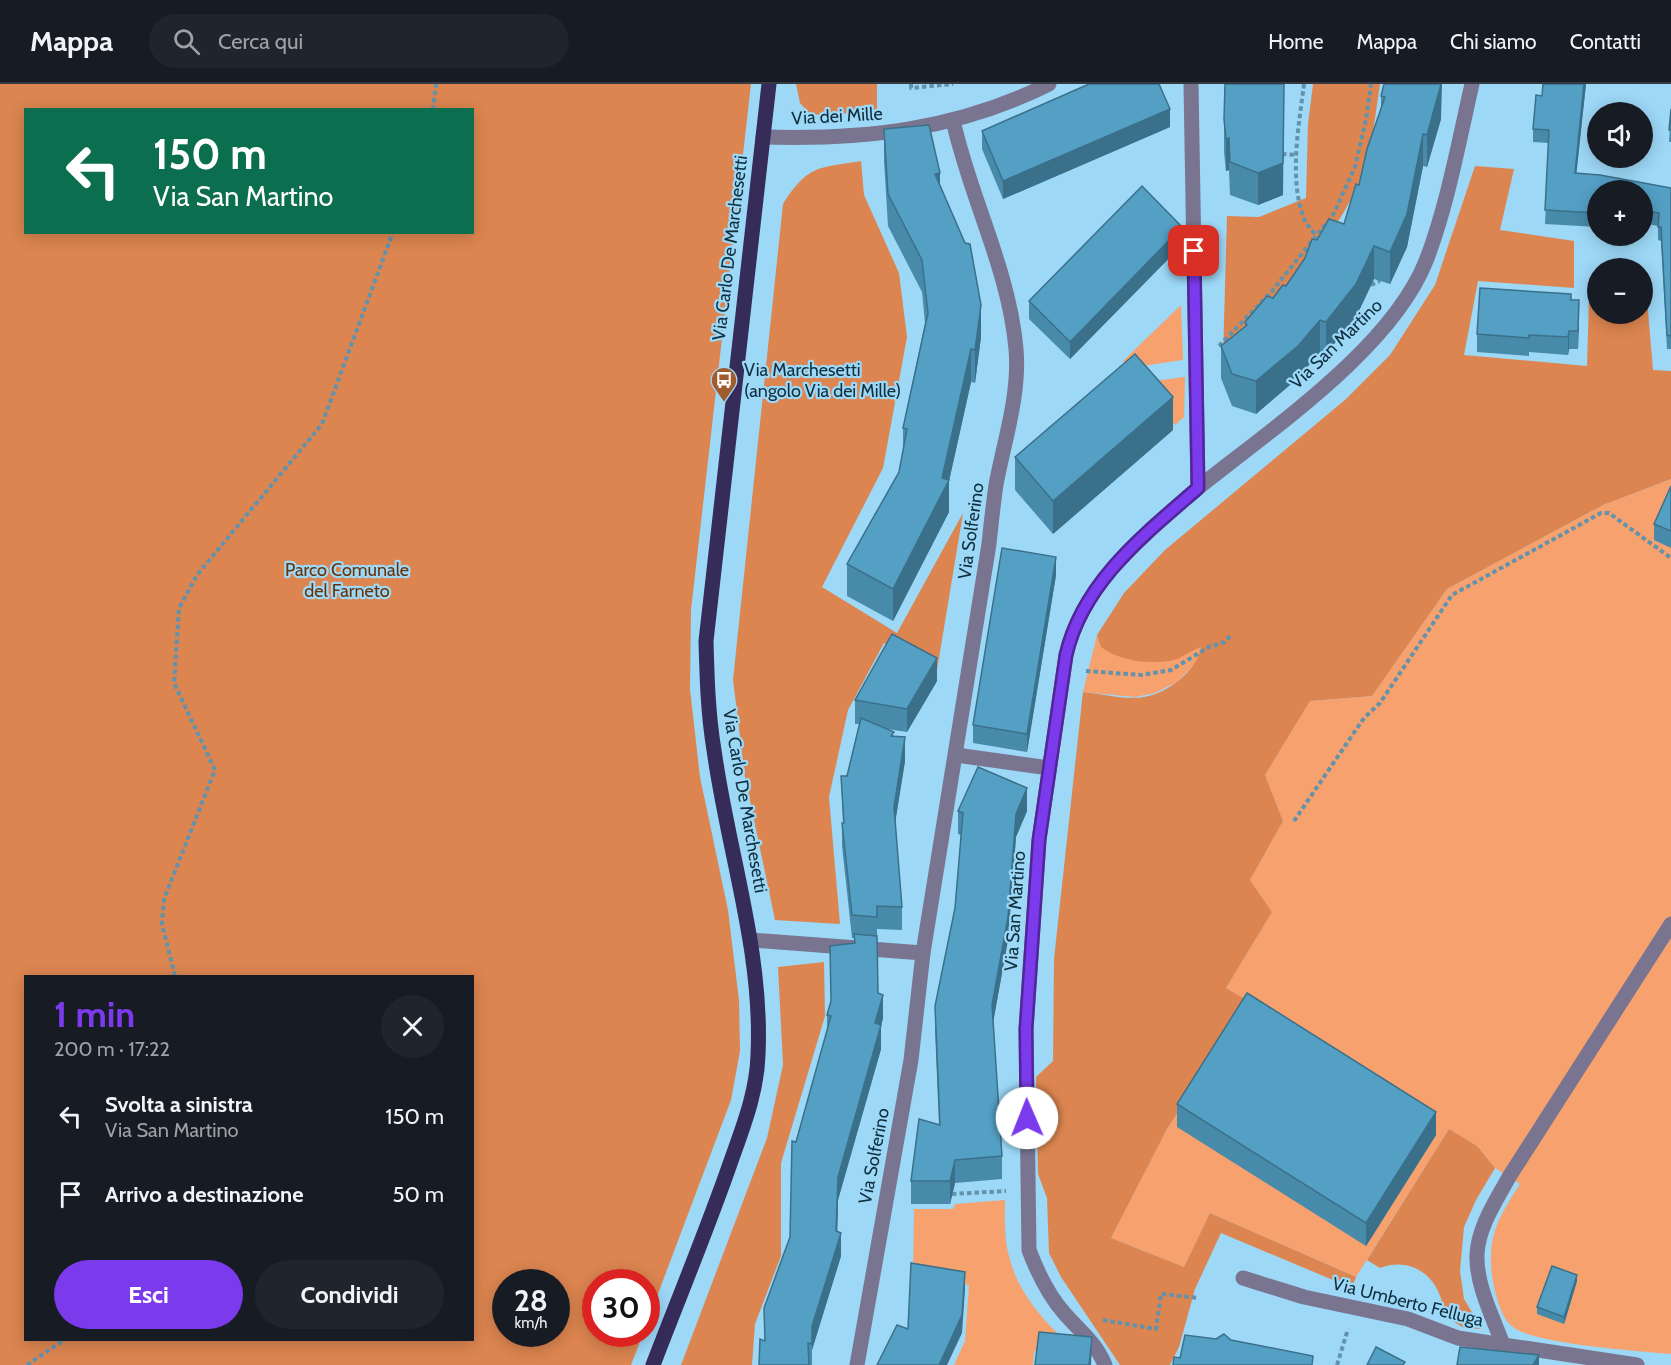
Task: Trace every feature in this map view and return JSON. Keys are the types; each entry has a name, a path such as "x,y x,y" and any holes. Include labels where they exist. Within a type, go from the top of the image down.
{"main road":[{"name":"Via Carlo De Marchesetti","path":"653,1365 721,1188 752,1096 758,1057 759,1023 751,940 714,750 708,695 706,641 769,84"}],"street":[{"name":"Via dei Mille","path":"763,137 827,139 902,132 996,107 1048,84"},
{"path":"1191,84 1198,488"},
{"name":"Via San Martino","path":"1105,1365 1091,1340 1065,1314 1040,1281 1029,1250 1026,1029 1039,840 1066,655 1072,629 1097,586 1135,543 1198,488 1331,381 1397,312 1426,260 1458,150 1472,84"},
{"name":"Via Solferino","path":"857,1365 911,1060 923,953 956,755 996,485 1009,429 1016,350 1008,297 995,249 961,156 954,120"},
{"path":"956,755 1049,768"},
{"path":"1503,1345 1482,1287 1477,1254 1485,1220 1509,1177 1671,924"},
{"path":"751,940 923,953"},
{"name":"Via Umberto Felluga","path":"1243,1278 1304,1297 1408,1319 1458,1338 1637,1365"}],"path":[{"path":"433,108 436,84"},
{"path":"911,84 911,88 953,84"},
{"path":"1304,84 1297,195 1303,218 1316,236"},
{"path":"1217,348 1272,291 1333,215 1348,187 1355,167 1371,84"},
{"path":"1282,154 1298,155"},
{"path":"1355,167 1366,170"},
{"path":"175,975 162,924 164,899 215,770 174,683 179,608 197,575 322,424 392,234"},
{"path":"1371,285 1380,281"},
{"path":"1294,821 1364,718 1380,703 1452,595 1601,513 1609,513 1671,558"},
{"path":"1082,670 1142,675 1171,670 1209,647 1225,642 1231,635"},
{"path":"952,1194 1009,1191"},
{"path":"1096,1319 1156,1329 1161,1294 1199,1298"},
{"path":"1337,1365 1358,1307"},
{"path":"27,1365 63,1341"}],"shaded area":[{"path":"1181,305 1183,360 1135,367 1123,361"},
{"path":"1185,377 1184,417 1175,425 1138,383"},
{"path":"1671,479 1671,1354 1612,1349 1542,1338 1525,1333 1509,1323 1502,1312 1496,1294 1491,1253 1495,1230 1520,1184 1495,1168 1477,1146 1449,1129 1356,1277 1210,1213 1184,1267 1111,1238 1167,1129 1248,1002 1226,988 1272,912 1250,880 1283,821 1265,775 1310,701 1372,696 1447,589 1603,505"},
{"path":"1097,635 1101,647 1201,646 1199,660 1177,682 1155,693 1135,697 1083,692"},
{"path":"1005,1200 1007,1249 1020,1285 1049,1325 1085,1356 1034,1351 1033,1365 954,1365 965,1341 969,1285 913,1277 914,1209 953,1209 955,1204"}],"green space":[{"name":"Parco Comunale del Farneto","path":"0,84 751,84 691,610 690,689 700,777 728,910 739,1000 740,1051 731,1100 660,1288 660,1269 582,1269 582,1347 638,1347 631,1365 0,1365"},
{"path":"796,84 877,84 877,112 811,115 800,103"},
{"path":"1313,84 1380,84 1367,159 1347,207 1316,253 1223,358 1227,216 1259,217 1306,198 1308,124"},
{"path":"861,161 864,195 899,273 907,337 883,468 822,587 897,633 963,513 937,670 884,643 848,710 829,797 840,924 775,920 745,777 733,680 783,204 800,182 815,170"},
{"path":"1475,166 1514,169 1500,230 1574,241 1574,288 1478,281 1464,355 1587,366 1588,324 1649,324 1653,370 1671,371 1671,479 1603,505 1447,589 1372,696 1310,701 1265,775 1283,821 1250,880 1272,912 1226,988 1249,1002 1167,1129 1111,1238 1184,1267 1210,1213 1356,1277 1352,1288 1221,1233 1195,1289 1179,1347 1170,1365 1120,1365 1061,1277 1049,1253 1047,1198 1038,1174 1036,1077 1053,1061 1054,959 1083,692 1130,698 1153,695 1172,686 1188,672 1201,647 1170,661 1143,662 1108,652 1101,647 1097,635 1124,593 1165,550 1346,399 1390,355 1435,285"},
{"path":"824,962 825,1016 781,1163 781,1256 755,1324 752,1365 681,1365 767,1138 783,1065 778,967"},
{"path":"1449,1129 1477,1146 1495,1168 1476,1200 1464,1227 1460,1271 1464,1299 1482,1329 1464,1328 1444,1316 1442,1303 1433,1282 1415,1268 1393,1265 1380,1268 1367,1260"}],"building":[{"path":"1089,84 1159,84 1170,109 1003,181 982,131"},
{"path":"1225,84 1284,84 1283,163 1258,173 1230,162 1229,138 1226,139 1224,119"},
{"path":"1384,84 1441,84 1427,135 1423,134 1407,214 1390,252 1374,246 1356,284 1326,322 1320,320 1298,346 1256,381 1232,374 1221,346 1247,325 1245,322 1267,296 1273,298 1283,285 1286,286 1305,258 1312,239 1317,240 1329,219 1344,224 1356,184 1359,185 1367,149 1385,97 1381,96"},
{"path":"1543,84 1584,84 1575,173 1627,180 1587,180 1587,212 1545,210 1549,130 1533,129 1536,95 1542,96"},
{"path":"929,125 940,173 935,174 965,243 970,244 981,305 975,350 971,349 942,478 949,480 893,589 847,564 899,472 907,429 903,428 928,313 922,260 888,194 884,129"},
{"path":"1653,185 1671,188 1671,336 1667,335 1661,227 1658,227 1659,213 1653,212"},
{"path":"1142,186 1182,227 1070,342 1029,301"},
{"path":"1480,288 1571,294 1571,300 1579,300 1578,331 1569,331 1568,337 1529,335 1529,338 1477,334"},
{"path":"1135,354 1173,397 1053,501 1015,457"},
{"path":"1671,486 1671,531 1654,524"},
{"path":"1002,548 1056,557 1027,734 973,725"},
{"path":"892,634 937,658 907,709 855,700"},
{"path":"861,718 894,732 891,736 905,737 894,807 902,907 877,906 877,917 852,915 842,823 844,823 841,776 847,776"},
{"path":"978,767 1027,788 1016,814 1008,917 992,1005 1002,1156 955,1160 950,1181 911,1181 919,1119 940,1125 935,1006 955,908 963,813 958,811"},
{"path":"854,934 877,936 878,993 883,995 875,1023 881,1025 838,1177 836,1231 841,1233 812,1326 812,1344 808,1343 809,1365 759,1365 760,1339 765,1341 764,1308 790,1237 792,1141 796,1142 831,1016 827,1015 831,1001 830,946 855,943"},
{"path":"1247,993 1436,1112 1366,1223 1177,1104"},
{"path":"911,1263 965,1272 962,1315 939,1365 877,1365 897,1325 908,1329"},
{"path":"1552,1266 1577,1275 1564,1317 1537,1307"},
{"path":"1039,1332 1092,1337 1089,1365 1035,1365"},
{"path":"1224,1334 1231,1340 1313,1356 1312,1365 1173,1365 1174,1357 1180,1358 1185,1335 1216,1339"},
{"path":"1376,1347 1405,1362 1403,1365 1367,1365"},
{"path":"1460,1347 1539,1355 1533,1365 1457,1365"}],"place":[{"name":"Via Marchesetti (angolo Via dei Mille)","path":"724,403"}],"route":[{"path":"1027,1118 1026,1029 1039,840 1066,655 1072,629 1097,586 1135,543 1198,488 1194,251"}]}
